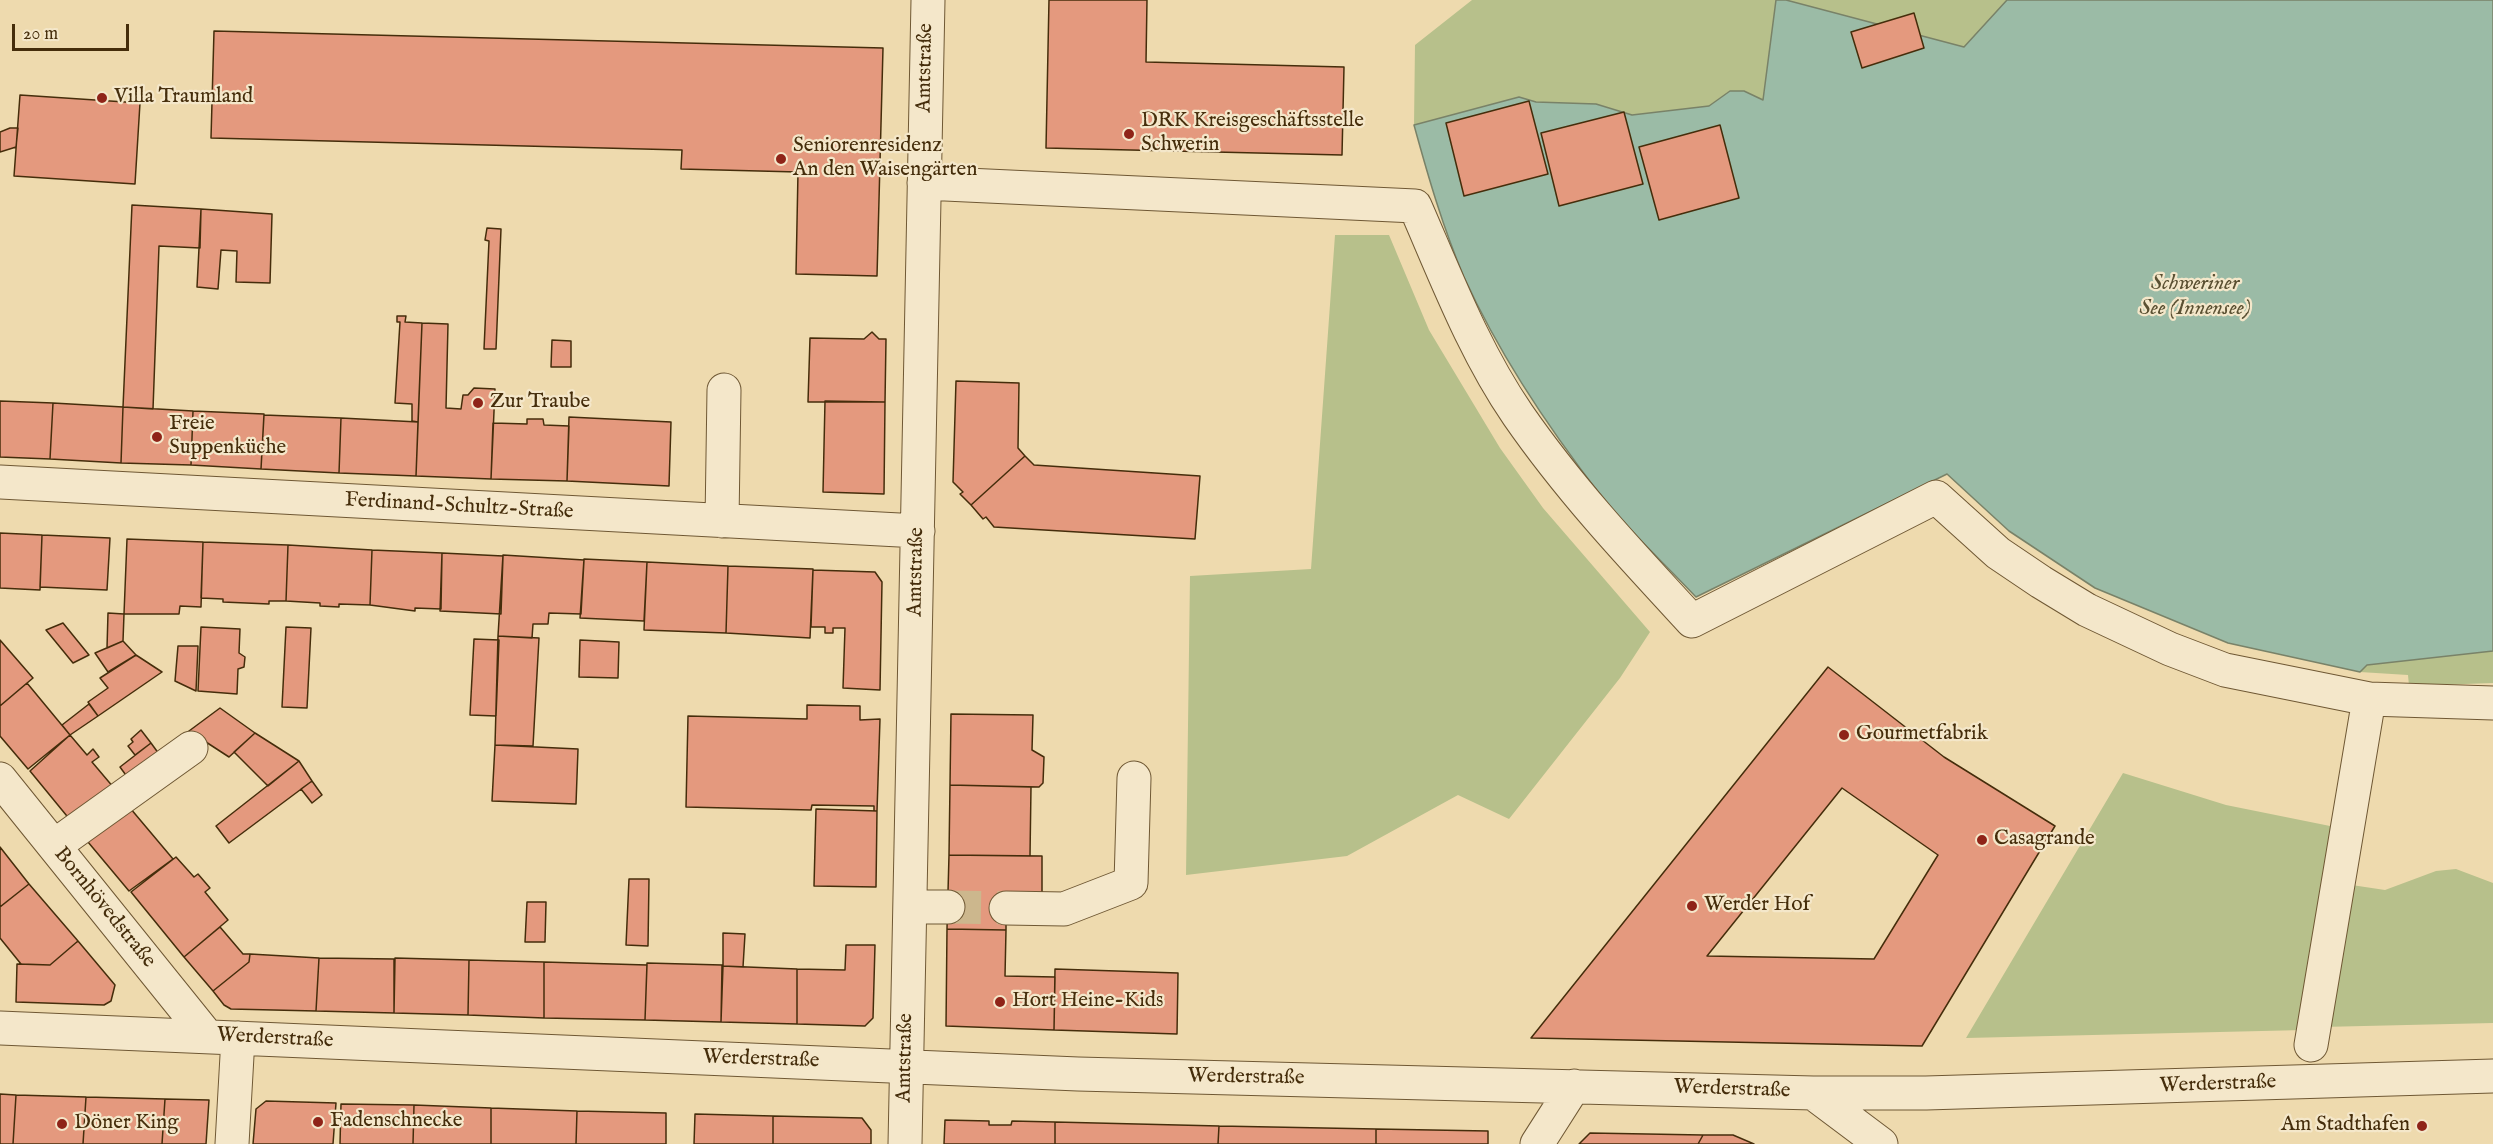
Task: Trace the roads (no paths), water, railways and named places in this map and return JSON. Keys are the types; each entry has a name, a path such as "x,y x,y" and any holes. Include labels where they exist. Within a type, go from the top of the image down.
{"street":[{"name":"Amtstraße","path":"905,1144 928,0"},
{"path":"924,183 1415,206 1471,335 1517,414 1593,514 1692,621 1936,498 1998,553 2041,582 2087,610 2170,650 2225,670 2369,699 2493,703"},
{"path":"722,521 724,390"},
{"name":"Ferdinand-Schultz-Straße","path":"0,482 918,531"},
{"path":"2311,1045 2369,699"},
{"path":"54,846 191,748"},
{"path":"1006,908 1064,909 1131,883 1134,778"},
{"name":"Bornhövedstraße","path":"0,779 54,846 223,1037"},
{"path":"910,907 948,908"},
{"name":"Werderstraße","path":"0,1028 1078,1074 1813,1093 1926,1094 2493,1076"},
{"path":"223,1037 232,1144"},
{"path":"1537,1144 1574,1086"},
{"path":"1813,1093 1881,1144"}],"water":[{"name":"Schweriner See (Innensee)","path":"1776,0 1786,0 1964,47 2007,0 2493,0 2493,651 2367,665 2360,672 2228,643 2095,588 2009,531 1947,474 1696,597 1602,497 1563,445 1493,335 1464,277 1449,240 1414,125 1519,97 1536,102 1596,104 1632,115 1709,106 1730,91 1744,91 1763,100"}],"tunnel":[{"path":"948,907 1006,908"}],"place":[{"name":"Villa Traumland","path":"102,98"},
{"name":"DRK Kreisgeschäftsstelle Schwerin","path":"1129,134"},
{"name":"Seniorenresidenz An den Waisengärten","path":"781,159"},
{"name":"Zur Traube","path":"478,403"},
{"name":"Freie Suppenküche","path":"157,437"},
{"name":"Gourmetfabrik","path":"1844,735"},
{"name":"Casagrande","path":"1982,840"},
{"name":"Werder Hof","path":"1692,906"},
{"name":"Hort Heine-Kids","path":"1000,1002"},
{"name":"Fadenschnecke","path":"318,1122"},
{"name":"Döner King","path":"62,1124"},
{"name":"Am Stadthafen","path":"2422,1126"}]}
